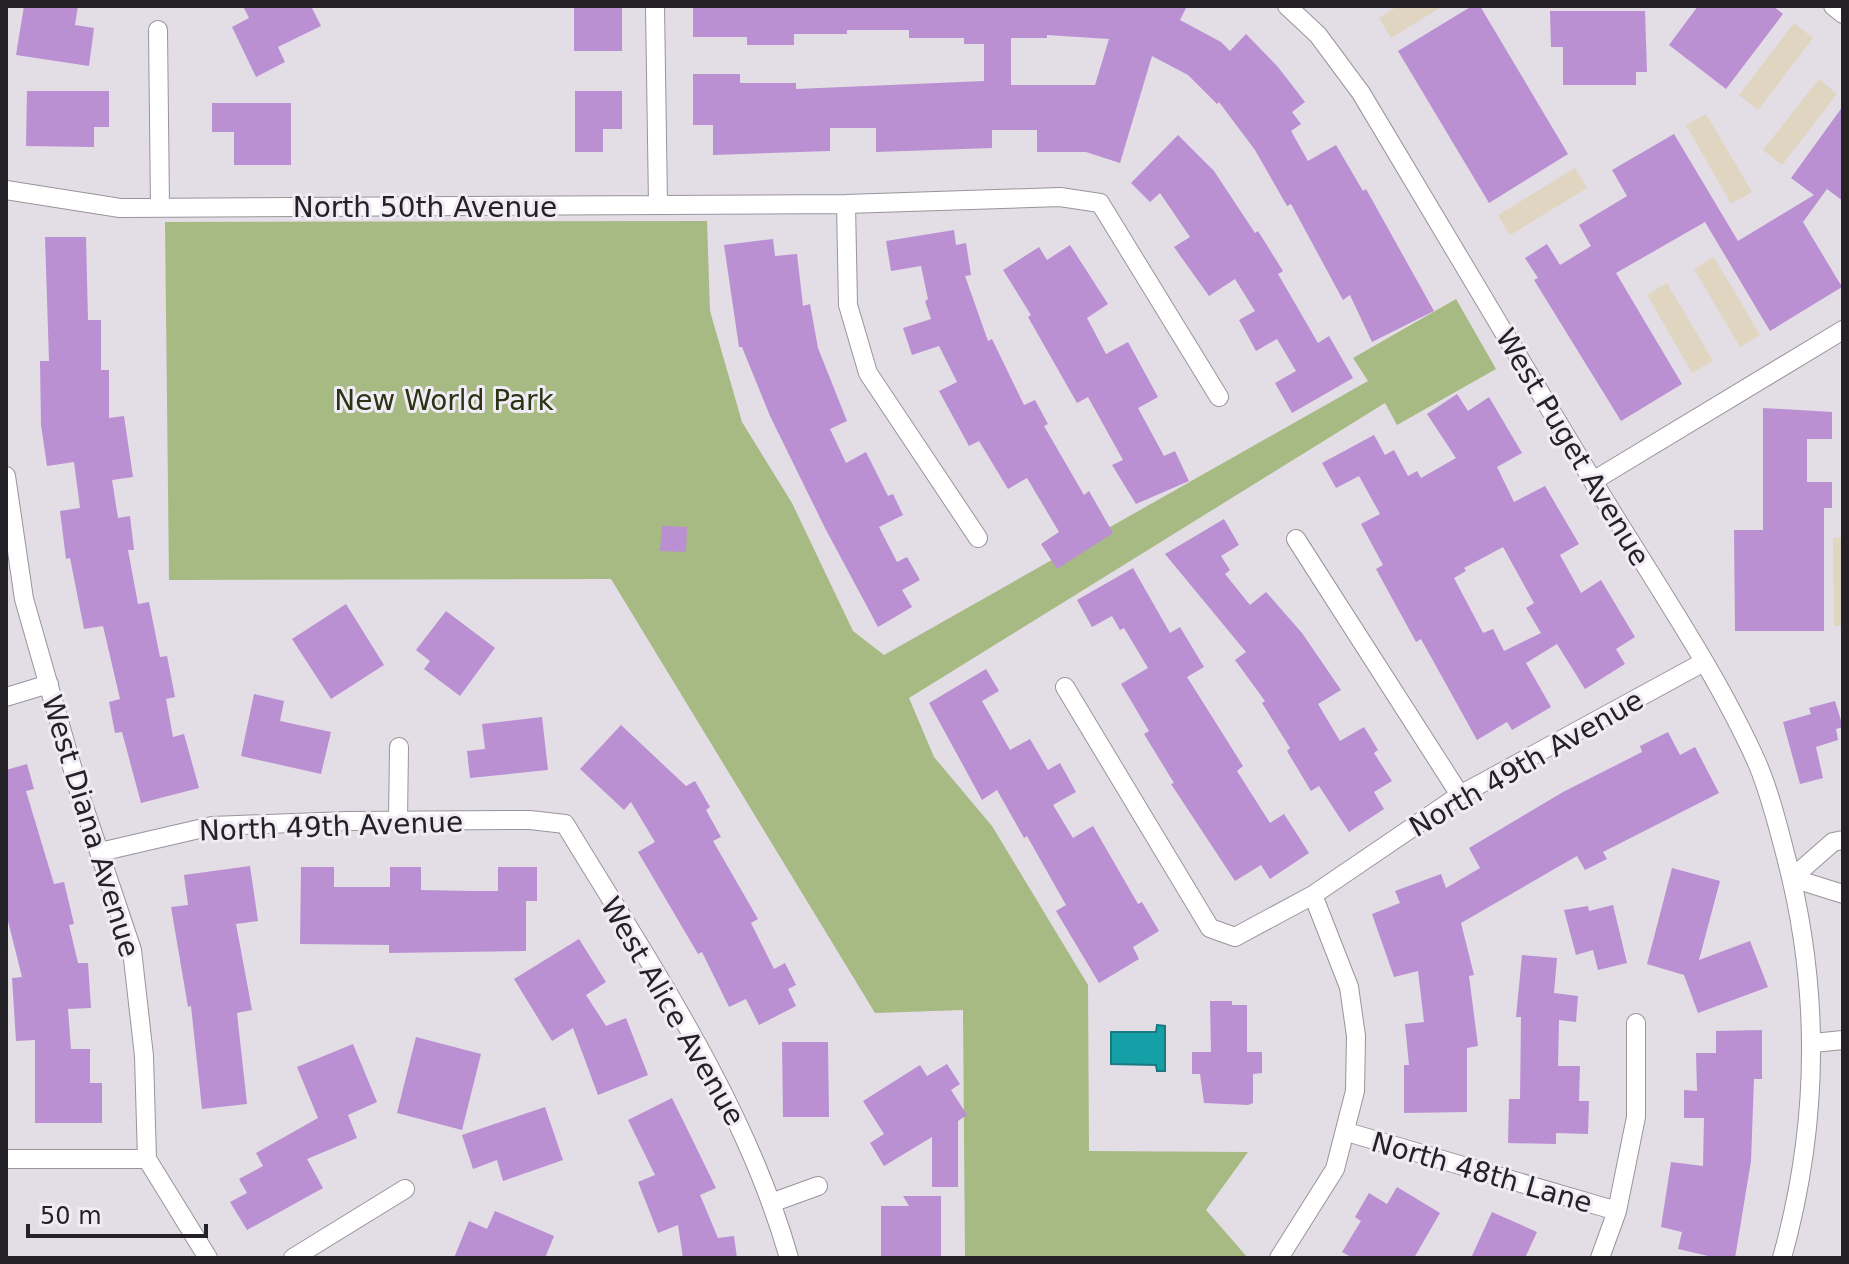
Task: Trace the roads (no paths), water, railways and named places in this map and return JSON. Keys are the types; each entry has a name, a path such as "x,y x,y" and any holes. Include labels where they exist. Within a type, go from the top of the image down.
{"street":[{"path":"655,6 658,205"},
{"name":"West Puget Avenue","path":"1287,6 1318,35 1361,93 1702,663 1758,765 1792,878 1804,938 1813,1043 1807,1140 1782,1258"},
{"path":"1833,6 1843,14"},
{"path":"158,30 160,208"},
{"name":"North 50th Avenue","path":"6,190 120,208 846,204 1060,197 1100,203 1219,397"},
{"path":"846,204 848,305 868,373 978,538"},
{"path":"1593,481 1843,330"},
{"name":"West Diana Avenue","path":"6,476 24,599 81,798 132,950 144,1056 147,1159 208,1258"},
{"path":"1296,539 1460,795"},
{"name":"North 49th Avenue","path":"1065,687 1210,928 1235,937 1313,895 1460,795 1702,663"},
{"path":"6,697 49,684"},
{"path":"398,820 399,747"},
{"name":"North 49th Avenue","path":"100,852 212,826 398,820 530,820 565,824"},
{"name":"West Alice Avenue","path":"565,824 725,1095 771,1203 789,1258"},
{"path":"1792,878 1833,842 1843,840"},
{"path":"1792,878 1843,894"},
{"path":"1279,1258 1335,1169 1347,1132 1355,1091 1356,1036 1349,987 1313,895"},
{"path":"1600,1258 1617,1211 1636,1117 1636,1023"},
{"path":"1813,1043 1843,1040"},
{"name":"North 48th Lane","path":"1347,1132 1617,1211"},
{"path":"6,1159 147,1159"},
{"path":"771,1203 818,1186"},
{"path":"293,1258 405,1189"}],"water":[{"path":"1157,1025 1165,1026 1165,1071 1157,1071 1156,1065 1111,1064 1111,1032 1156,1032"}],"park label":[{"name":"New World Park","path":"444,400"}]}
